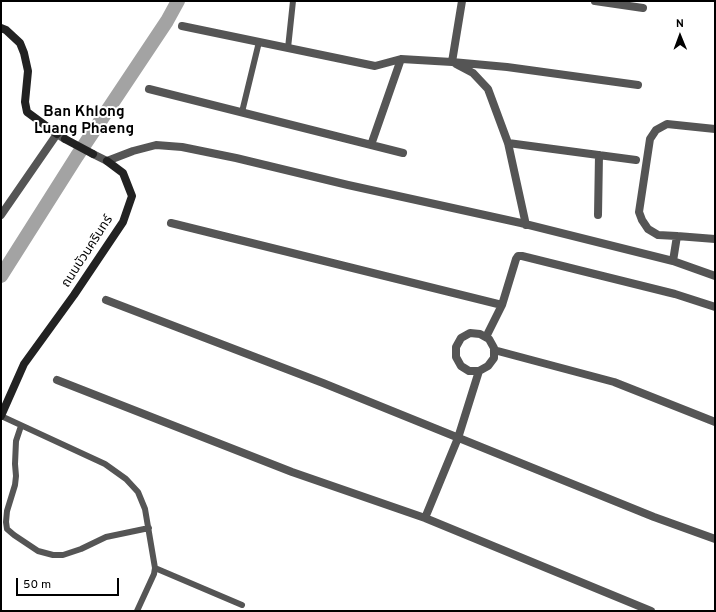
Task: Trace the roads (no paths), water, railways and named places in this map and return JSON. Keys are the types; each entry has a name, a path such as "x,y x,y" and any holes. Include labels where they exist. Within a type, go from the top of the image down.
{"street":[{"path":"452,62 462,1"},
{"path":"595,1 643,8"},
{"path":"182,26 375,66 401,59 452,62 506,67 638,85"},
{"name":"ถนนบัวนครินทร์","path":"1,28 6,30 20,43 24,53 28,71 26,102 27,112 57,134 107,161 123,173 132,196 123,222 74,295 24,364 1,416"},
{"path":"371,145 401,59"},
{"path":"452,62 473,73 488,89 508,143 526,225"},
{"path":"149,89 403,153"},
{"path":"715,128 668,124 656,130 650,139 639,212 648,229 658,235 715,239"},
{"path":"1,215 57,134"},
{"path":"508,143 636,160"},
{"path":"107,161 133,151 156,145 182,147 236,158 526,225 674,261 715,276"},
{"path":"598,215 599,155"},
{"path":"171,223 502,305"},
{"path":"674,261 677,236"},
{"path":"486,337 502,305 518,256 675,294 715,307"},
{"path":"106,300 323,383 654,517 715,539"},
{"path":"470,333 480,334 486,337 489,339 494,348 494,358 488,366 480,371 469,371 461,366 456,357 456,347 461,338 470,333"},
{"path":"494,350 614,382 715,422"},
{"path":"425,518 458,438 480,371"},
{"path":"57,380 292,472 425,518 651,611"}],"lane":[{"path":"288,48 293,1"},
{"path":"242,112 259,42"},
{"path":"1,416 104,464 126,479 138,492 146,509 155,568 137,611"},
{"path":"21,426 16,441 15,485 7,511 6,522 7,529 14,535 38,551 54,555 63,555 120,533 149,528"},
{"path":"155,568 242,605"}],"waterway":[{"path":"1,276 77,156 167,21 178,1"}],"district":[{"name":"Ban Khlong Luang Phaeng","path":"84,122"}]}
